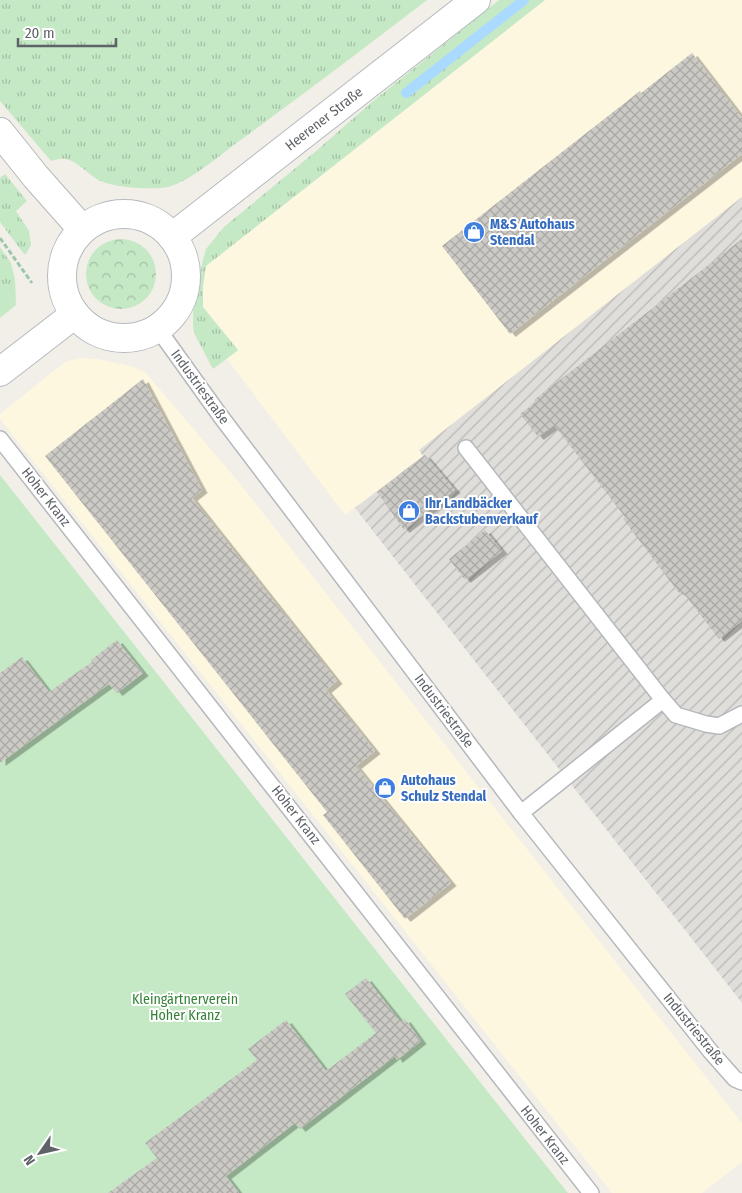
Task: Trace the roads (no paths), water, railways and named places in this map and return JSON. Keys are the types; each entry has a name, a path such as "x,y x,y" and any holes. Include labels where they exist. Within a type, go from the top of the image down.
{"main road":[{"name":"Heerener Straße","path":"172,238 476,0"},
{"path":"0,132 36,177 82,229"},
{"path":"122,214 141,216 159,224 172,238 182,255 186,274 184,293 175,311 158,329 145,335 126,338 106,336 89,328 75,314 65,297 62,278 64,259 72,241 82,229 102,218 122,214"},
{"path":"0,372 75,314"}],"lane":[{"name":"Industriestraße","path":"158,329 219,414 521,813 711,1052 735,1079 742,1082"},
{"name":"Hoher Kranz","path":"0,439 590,1193"},
{"path":"466,448 663,700 676,714 706,724 719,726 742,714"},
{"path":"521,813 663,700"}],"waterway":[{"path":"406,93 524,0"}],"place":[{"name":"M&S Autohaus Stendal","path":"474,232"},
{"name":"Ihr Landbäcker Backstubenverkauf","path":"409,511"},
{"name":"Autohaus Schulz Stendal","path":"385,788"}],"park label":[{"name":"Kleingärtnerverein Hoher Kranz","path":"185,1008"}]}
